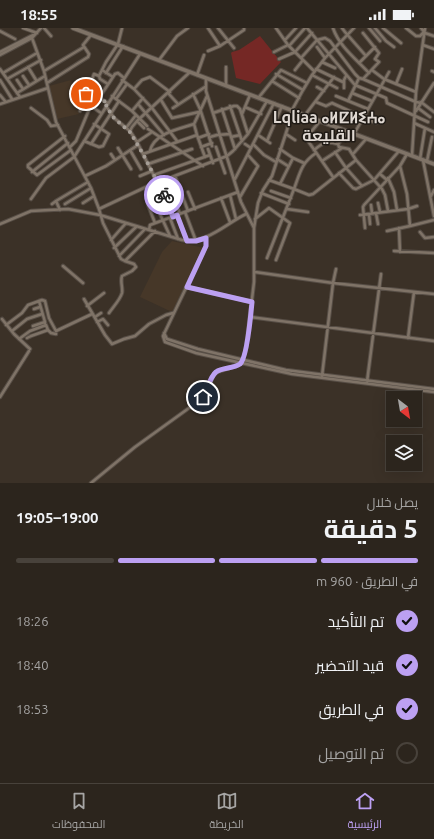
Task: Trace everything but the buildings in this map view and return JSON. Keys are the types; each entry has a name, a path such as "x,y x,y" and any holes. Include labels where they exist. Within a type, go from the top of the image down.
{"main road":[{"path":"74,28 81,29 206,79 250,94 399,152 434,164"}],"street":[{"path":"23,28 36,33"},
{"path":"0,55 32,38 41,28"},
{"path":"44,28 51,36"},
{"path":"106,73 120,45 122,28"},
{"path":"159,60 177,36 188,28"},
{"path":"208,28 220,46"},
{"path":"218,28 234,48"},
{"path":"208,52 228,41 244,30 244,28"},
{"path":"276,28 294,52 315,70 343,82"},
{"path":"285,40 296,28"},
{"path":"274,52 288,45 306,28 318,40 355,86 386,98 387,103 415,114 428,122"},
{"path":"333,28 340,42 359,63 384,79 416,92"},
{"path":"342,28 366,56"},
{"path":"91,483 135,447 200,400 205,394 214,374 240,363 243,360 255,272 254,228 257,207 262,193 272,176 276,160 286,134 292,110 315,70 353,28"},
{"path":"369,28 380,41"},
{"path":"375,28 386,41 394,47"},
{"path":"383,28 400,43"},
{"path":"406,28 416,36 420,36 424,32"},
{"path":"422,28 424,32 434,36"},
{"path":"412,156 416,92 425,28"},
{"path":"0,30 15,39"},
{"path":"0,52 36,33"},
{"path":"279,59 294,52 312,33"},
{"path":"362,33 375,46 379,53 375,59 379,62 363,79"},
{"path":"44,71 84,47 84,44 91,34"},
{"path":"32,38 44,71 58,125 91,188 114,248 119,256 125,261 134,264 136,267 132,271 124,274 121,278 122,292 109,313"},
{"path":"295,70 318,40 325,38 330,41 359,78 416,102 421,102 434,112"},
{"path":"99,76 120,45"},
{"path":"423,45 434,49"},
{"path":"359,63 375,46"},
{"path":"47,83 88,56 84,47"},
{"path":"317,47 325,58"},
{"path":"3,73 37,53"},
{"path":"31,199 46,178 74,156 141,53"},
{"path":"197,75 204,55"},
{"path":"7,79 40,60"},
{"path":"322,62 335,68"},
{"path":"28,67 36,80"},
{"path":"226,67 226,86"},
{"path":"0,69 20,97"},
{"path":"102,70 113,77"},
{"path":"259,98 280,70 307,83"},
{"path":"396,84 402,70"},
{"path":"130,132 132,127 139,120 190,72"},
{"path":"354,134 389,72"},
{"path":"99,98 117,73 152,108 171,131 177,141"},
{"path":"80,111 94,74 99,76 100,79 108,84"},
{"path":"276,74 303,90"},
{"path":"312,75 337,88"},
{"path":"23,76 29,85"},
{"path":"17,92 45,76"},
{"path":"344,88 343,82 346,76"},
{"path":"134,89 142,80 150,77 169,93 178,104"},
{"path":"305,116 334,77"},
{"path":"348,101 359,78"},
{"path":"206,79 205,87 238,192 246,214 254,228"},
{"path":"0,80 12,99"},
{"path":"17,80 23,89"},
{"path":"272,81 299,98"},
{"path":"415,114 434,83"},
{"path":"91,144 102,129 127,84"},
{"path":"95,86 102,92"},
{"path":"172,108 205,87"},
{"path":"317,87 324,91"},
{"path":"0,104 5,101 48,88"},
{"path":"430,89 434,93"},
{"path":"352,93 372,101"},
{"path":"86,94 94,99 96,97 99,98 107,104 111,113 130,132 138,143 158,183 178,239"},
{"path":"193,94 225,173"},
{"path":"242,115 250,94"},
{"path":"0,95 5,101"},
{"path":"205,157 194,124 208,95"},
{"path":"112,96 132,111 144,128"},
{"path":"336,96 368,109"},
{"path":"132,111 143,98"},
{"path":"65,136 28,166 32,172 39,175 71,148 76,141 94,99"},
{"path":"161,100 172,118 200,110"},
{"path":"99,209 136,191 220,160 227,156 248,134 267,101"},
{"path":"316,102 326,106 331,103 376,123"},
{"path":"235,179 274,103"},
{"path":"138,104 164,135"},
{"path":"213,113 235,105 238,107 242,115 248,134"},
{"path":"91,106 101,113"},
{"path":"230,106 242,141"},
{"path":"258,135 268,142 282,106"},
{"path":"245,107 260,114"},
{"path":"31,108 48,120 51,126 58,125"},
{"path":"418,108 430,116"},
{"path":"222,110 235,149"},
{"path":"126,128 136,115"},
{"path":"139,120 147,126"},
{"path":"320,121 306,138 334,177"},
{"path":"414,123 434,131 433,138 423,160"},
{"path":"84,141 99,147 102,146 109,136 108,133 94,124"},
{"path":"150,151 153,143 160,137 171,131 194,124"},
{"path":"425,128 423,160 434,216"},
{"path":"148,129 203,166"},
{"path":"85,176 122,156 152,132"},
{"path":"338,144 348,132"},
{"path":"286,134 295,140"},
{"path":"143,154 177,141 197,136 240,135"},
{"path":"353,154 366,139"},
{"path":"314,150 325,142 338,144 338,146 342,148 349,149 356,160 385,194 388,211"},
{"path":"32,172 68,143"},
{"path":"245,144 251,148"},
{"path":"253,144 264,155 288,166"},
{"path":"201,147 213,145"},
{"path":"118,148 131,169"},
{"path":"322,161 342,148"},
{"path":"148,164 192,149"},
{"path":"208,149 213,162"},
{"path":"280,149 293,158 304,163"},
{"path":"130,150 141,169"},
{"path":"335,152 346,168 362,186"},
{"path":"339,173 353,188 362,186 374,180 399,152"},
{"path":"267,258 304,163 316,153"},
{"path":"111,154 115,160"},
{"path":"365,228 364,204 400,166 407,154"},
{"path":"154,175 210,155"},
{"path":"240,198 258,166 248,155"},
{"path":"280,184 293,158"},
{"path":"269,180 309,194 313,194 356,160"},
{"path":"400,166 406,194 410,226"},
{"path":"140,176 152,171"},
{"path":"380,174 387,179 394,192 396,210"},
{"path":"175,176 196,241"},
{"path":"52,204 88,182"},
{"path":"178,184 172,187 171,190 187,241"},
{"path":"65,204 91,188"},
{"path":"430,197 434,190"},
{"path":"271,191 291,198"},
{"path":"188,192 195,209"},
{"path":"149,230 150,225 238,192"},
{"path":"262,193 289,204"},
{"path":"230,195 236,219"},
{"path":"82,203 94,196"},
{"path":"221,198 230,223"},
{"path":"56,201 60,210"},
{"path":"155,203 170,236"},
{"path":"378,203 380,212"},
{"path":"148,205 155,223"},
{"path":"370,224 372,213 371,205"},
{"path":"360,215 417,206"},
{"path":"256,219 268,208 289,221 290,224 276,260"},
{"path":"287,209 308,212"},
{"path":"0,224 28,212 60,210 89,212 100,214 136,227 155,231 178,239 196,241 206,238 246,214"},
{"path":"372,213 378,224"},
{"path":"387,232 434,220"},
{"path":"111,240 126,223"},
{"path":"114,248 136,227"},
{"path":"399,228 400,252"},
{"path":"119,256 145,229"},
{"path":"125,261 155,231"},
{"path":"420,232 425,238 434,237"},
{"path":"206,238 206,246 164,333 163,339 168,344 196,353 292,374 322,376"},
{"path":"394,251 434,253"},
{"path":"63,266 84,283"},
{"path":"322,376 327,327 336,269"},
{"path":"255,272 379,289 434,294"},
{"path":"366,383 381,274"},
{"path":"187,287 252,302"},
{"path":"408,338 414,292"},
{"path":"87,306 104,293"},
{"path":"6,324 22,313 30,304 42,300 45,302 49,318 56,331 92,314"},
{"path":"84,300 109,341 113,344 135,336 149,324 166,315 174,313"},
{"path":"39,301 48,330 51,334 56,334"},
{"path":"34,309 40,306"},
{"path":"12,331 27,319 42,314"},
{"path":"95,317 101,314"},
{"path":"250,317 434,341"},
{"path":"0,397 30,350 2,319"},
{"path":"97,322 103,319 108,325"},
{"path":"33,326 45,324"},
{"path":"19,339 30,331 45,324"},
{"path":"27,338 48,330"},
{"path":"164,333 165,338 198,350 286,370 434,392"},
{"path":"366,383 434,389"}],"shaded area":[{"path":"260,36 281,62 260,84 236,78 231,53 239,50"},
{"path":"71,80 79,114 57,119 49,86"},
{"path":"172,241 204,248 172,312 140,297 162,252"}],"way so far":[{"path":"86,94 94,99 96,97 108,103 106,106 117,120 130,132 137,142 164,195"}],"district":[{"name":"Lqliaa ⴰⵍⵇⵍⵉⵄⴰ القليعة","path":"329,126"}],"route":[{"path":"164,195 173,217 177,215 187,241 196,241 206,238 207,244 187,287 252,302 246,349 243,360 238,365 219,370 215,373 203,397"}]}
